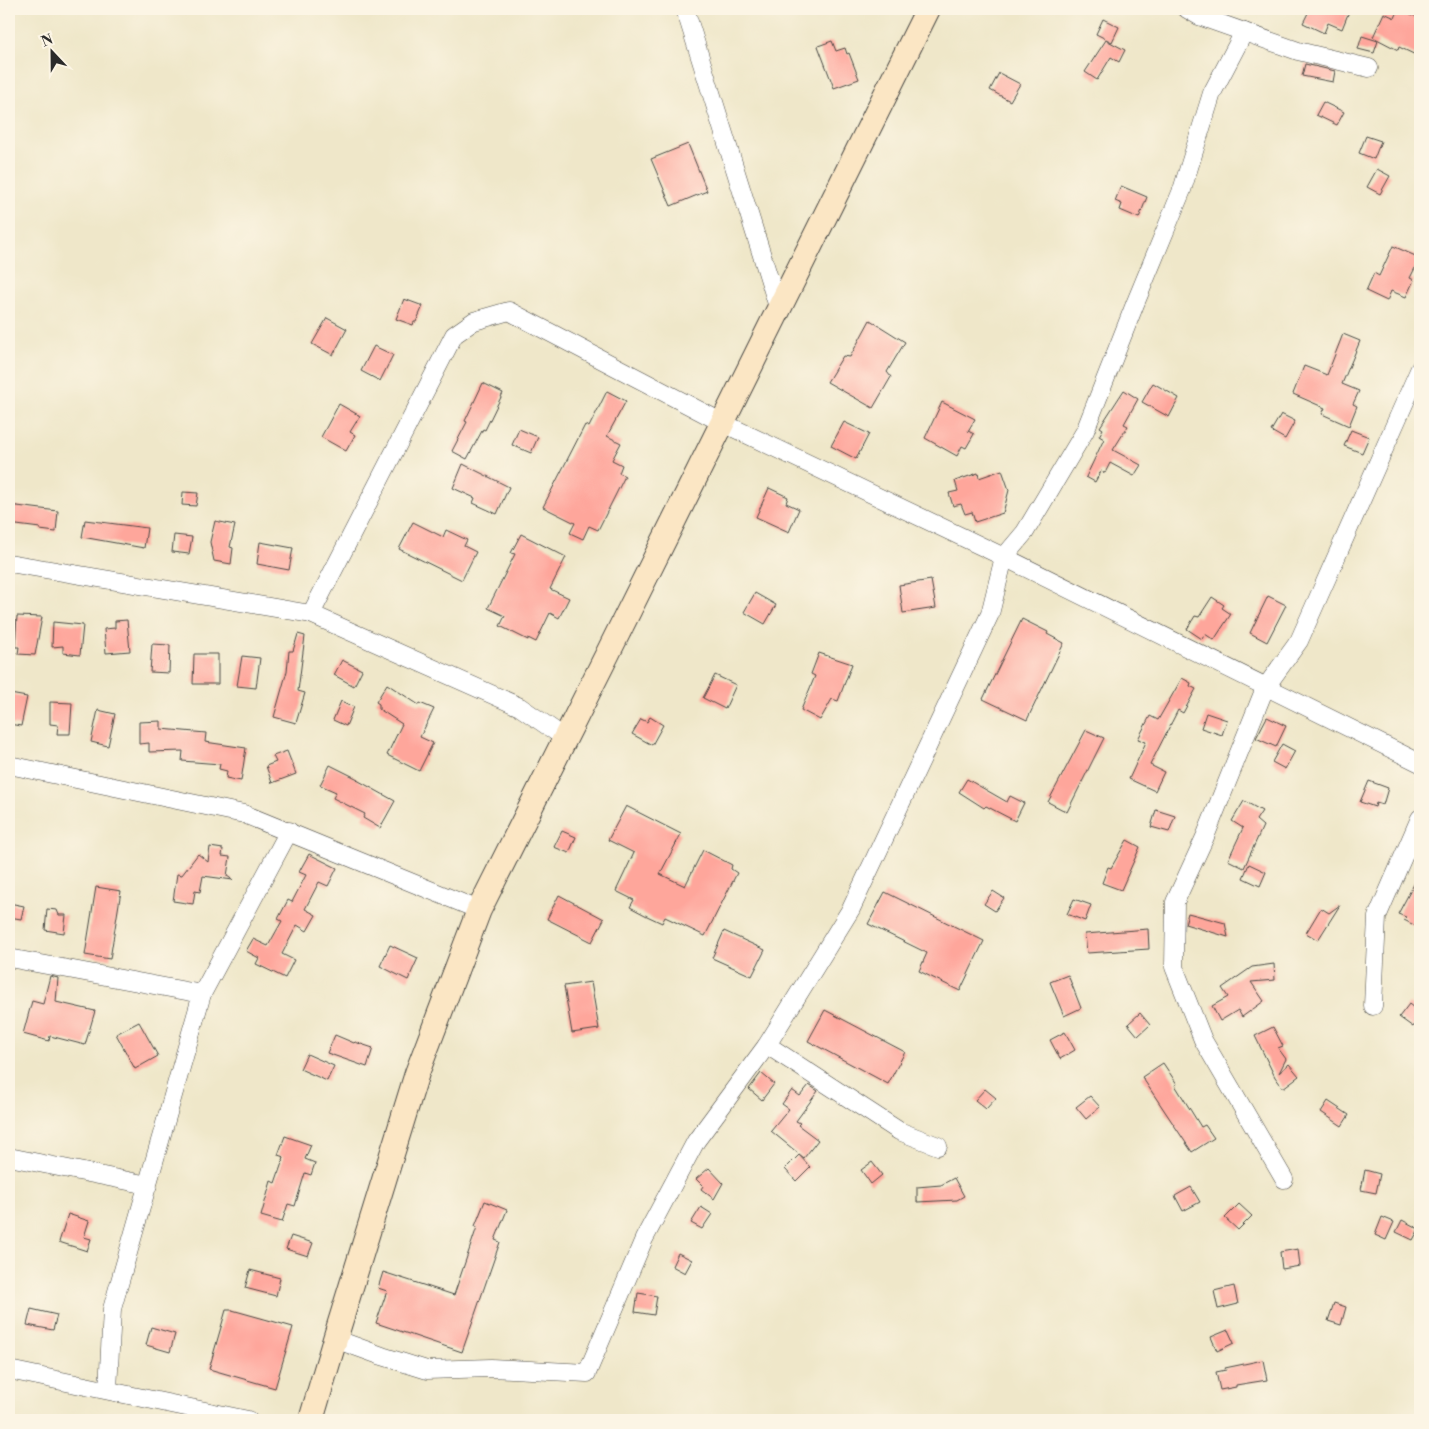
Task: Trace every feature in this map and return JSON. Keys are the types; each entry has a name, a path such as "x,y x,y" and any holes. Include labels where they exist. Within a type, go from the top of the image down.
{"main road":[{"path":"311,1420 334,1339 417,1073 479,910 928,9"}],"street":[{"path":"686,9 779,310"},
{"path":"1187,9 1199,16 1298,51 1369,68"},
{"path":"334,1339 428,1370 492,1368 587,1373 644,1239 696,1141 767,1046 850,909 990,614 1004,557 1025,532 1085,431 1182,190 1212,93 1244,32"},
{"path":"311,614 454,335 474,321 509,311 723,423 1004,557 1265,688 1420,763"},
{"path":"1284,1179 1203,1040 1174,967 1175,902 1204,837 1265,688 1299,641 1420,368"},
{"path":"9,563 311,614 520,707 565,738"},
{"path":"9,765 244,814 479,910"},
{"path":"1373,1006 1377,917 1420,818"},
{"path":"108,1390 112,1308 202,994 289,831"},
{"path":"9,958 202,994"},
{"path":"767,1046 899,1131 938,1146"},
{"path":"9,1156 148,1186"},
{"path":"9,1370 248,1420"}],"building":[{"path":"1310,9 1350,9 1342,29 1328,23 1324,33 1303,23"},
{"path":"1399,9 1420,18 1420,57 1399,47 1398,50 1373,37 1384,13 1395,18"},
{"path":"1103,19 1119,27 1112,42 1096,34"},
{"path":"1362,36 1378,41 1374,53 1358,49"},
{"path":"1106,40 1125,50 1119,62 1111,57 1097,80 1085,72"},
{"path":"832,41 836,51 845,48 847,54 849,53 859,79 834,88 818,46"},
{"path":"1305,64 1335,71 1333,82 1302,76"},
{"path":"999,73 1020,84 1010,101 990,90"},
{"path":"1323,102 1344,112 1337,125 1316,115"},
{"path":"1366,136 1381,141 1374,159 1359,153"},
{"path":"688,144 707,191 671,206 651,159"},
{"path":"1377,169 1390,176 1380,194 1367,187"},
{"path":"1121,186 1147,197 1139,218 1120,210 1122,204 1115,201"},
{"path":"1393,246 1420,258 1410,278 1414,280 1406,297 1391,291 1387,301 1366,291 1374,273 1379,276"},
{"path":"404,299 423,306 413,325 396,319"},
{"path":"327,318 347,329 333,355 312,344"},
{"path":"870,320 905,342 887,372 891,377 873,408 827,382 843,356 850,357"},
{"path":"1343,334 1360,341 1342,384 1359,391 1353,404 1357,406 1349,426 1322,414 1325,408 1293,394 1304,366 1327,375"},
{"path":"374,346 393,355 380,381 361,371"},
{"path":"483,383 503,393 485,430 483,429 467,459 452,451 467,422 465,421"},
{"path":"1153,383 1179,398 1169,417 1142,402"},
{"path":"1124,390 1138,399 1124,424 1128,426 1113,450 1141,465 1134,476 1110,463 1105,473 1101,471 1095,482 1086,477 1104,439 1099,436 1103,429 1100,427"},
{"path":"607,391 626,401 607,436 621,443 612,460 622,465 619,473 625,476 598,530 589,526 583,539 570,533 575,523 543,507 585,425 589,427"},
{"path":"942,402 975,419 968,431 974,434 966,448 962,446 957,456 925,438"},
{"path":"339,404 360,416 350,432 355,435 346,451 321,437"},
{"path":"1281,414 1295,421 1285,439 1271,431"},
{"path":"844,422 869,434 856,459 831,446"},
{"path":"519,429 538,437 531,453 512,445"},
{"path":"1351,430 1369,437 1362,453 1344,446"},
{"path":"463,464 509,487 497,514 473,503 475,498 453,488"},
{"path":"1002,470 1009,490 1003,513 975,522 972,512 965,514 961,504 953,506 949,493 958,491 955,481 978,473 979,478"},
{"path":"769,488 788,497 786,503 799,509 789,532 756,517"},
{"path":"183,492 198,493 196,506 182,505"},
{"path":"9,505 58,511 56,532 9,524"},
{"path":"85,520 147,528 144,548 82,537"},
{"path":"215,521 235,525 230,547 233,548 231,564 214,561 210,542"},
{"path":"413,522 443,537 446,530 467,540 464,546 476,552 462,580 399,549"},
{"path":"521,534 566,557 550,589 569,598 559,618 550,613 536,642 500,626 505,616 488,608 515,554 511,553"},
{"path":"174,535 192,537 189,554 172,552"},
{"path":"260,542 293,548 289,570 257,564"},
{"path":"931,580 936,608 903,613 899,585"},
{"path":"755,593 776,605 765,624 744,612"},
{"path":"1268,596 1286,605 1267,642 1250,633"},
{"path":"1212,597 1224,605 1222,608 1231,614 1214,640 1205,634 1202,639 1187,629 1195,616 1199,617"},
{"path":"17,616 42,617 35,655 18,654 19,647 15,647"},
{"path":"1022,619 1048,632 1047,634 1064,643 1027,720 983,699"},
{"path":"127,620 130,651 106,653 104,629 115,628 115,621"},
{"path":"53,622 83,625 80,655 63,653 63,646 52,647"},
{"path":"298,634 305,636 298,691 305,693 296,723 274,717 287,671 289,651 293,651"},
{"path":"152,644 170,645 169,673 150,672"},
{"path":"819,653 852,664 838,701 832,699 820,720 801,710 815,676 811,674"},
{"path":"194,654 218,654 218,684 193,684"},
{"path":"242,656 260,658 256,688 237,686"},
{"path":"342,660 362,670 354,686 334,675"},
{"path":"715,675 736,685 725,709 703,698"},
{"path":"1182,678 1191,683 1190,686 1196,689 1183,713 1178,710 1150,765 1164,772 1155,791 1129,779 1146,742 1138,739 1150,716 1158,720"},
{"path":"387,684 419,705 420,703 434,709 420,737 433,743 419,771 387,755 402,724 379,709 379,704 376,702"},
{"path":"10,694 27,697 21,726 9,724"},
{"path":"341,701 354,707 346,726 333,720"},
{"path":"50,702 72,703 70,734 57,734 58,725 50,724"},
{"path":"98,710 115,714 108,746 91,742"},
{"path":"1206,713 1227,720 1222,735 1201,728"},
{"path":"650,717 663,725 652,745 632,734 641,719 647,722"},
{"path":"1267,717 1286,726 1276,747 1256,738"},
{"path":"161,721 161,729 206,733 205,742 246,748 241,781 226,778 227,771 219,769 220,764 182,761 183,751 149,752 149,743 139,744 139,722"},
{"path":"1086,730 1104,738 1067,812 1048,802"},
{"path":"1282,744 1295,751 1285,769 1272,762"},
{"path":"287,751 296,774 272,783 266,766 276,762 273,756"},
{"path":"330,765 395,801 380,828 363,818 365,814 333,798 336,792 320,785"},
{"path":"967,779 1007,802 1010,796 1024,803 1015,821 986,806 984,808 959,792"},
{"path":"1369,781 1388,788 1383,805 1376,803 1375,807 1360,802"},
{"path":"1244,801 1262,811 1256,820 1263,826 1244,868 1228,860 1243,828 1232,821"},
{"path":"626,806 681,834 660,874 685,886 703,850 732,865 731,869 737,873 705,936 665,917 662,923 647,916 630,907 634,900 616,891 634,853 608,840"},
{"path":"1156,810 1175,816 1169,832 1151,827"},
{"path":"562,831 576,837 569,853 554,847"},
{"path":"1127,840 1140,847 1121,890 1102,883 1108,867 1111,868"},
{"path":"210,847 223,849 222,856 230,857 227,876 233,880 203,876 200,892 195,891 193,904 173,901 177,874 182,875 198,854 208,862"},
{"path":"309,854 337,868 328,886 319,882 305,909 316,915 307,931 297,925 282,954 294,960 285,978 256,964 259,958 246,951 253,939 268,946 282,921 278,919 288,900 292,902 306,875 299,872"},
{"path":"1249,864 1266,872 1260,886 1243,878"},
{"path":"1420,873 1420,928 1404,920 1406,917 1398,914"},
{"path":"96,887 121,891 110,959 85,955"},
{"path":"993,891 1004,898 995,911 984,904"},
{"path":"885,892 984,941 960,991 919,971 927,953 868,924"},
{"path":"559,895 604,919 592,942 547,919"},
{"path":"1074,899 1091,905 1085,921 1067,914"},
{"path":"9,903 24,906 21,919 9,917"},
{"path":"1340,905 1318,940 1306,933 1321,908 1329,913"},
{"path":"47,909 57,910 59,915 66,915 64,933 45,930"},
{"path":"1188,913 1225,923 1228,937 1185,924"},
{"path":"1148,929 1149,949 1087,953 1085,934"},
{"path":"724,931 765,950 752,976 712,958"},
{"path":"390,945 418,958 408,980 380,966"},
{"path":"1274,964 1275,980 1251,982 1264,1001 1242,1017 1238,1010 1220,1021 1212,1006 1228,997 1222,988 1252,967"},
{"path":"1068,975 1081,1008 1064,1016 1050,982"},
{"path":"50,976 58,978 56,1002 95,1011 85,1045 50,1036 49,1041 23,1034 32,1001 43,1004"},
{"path":"591,982 599,1029 572,1033 564,986"},
{"path":"1409,1004 1420,1013 1420,1017 1413,1027 1399,1017"},
{"path":"825,1010 905,1052 888,1084 808,1041"},
{"path":"1140,1013 1150,1025 1138,1036 1128,1024"},
{"path":"139,1022 158,1056 135,1069 116,1034"},
{"path":"1273,1027 1283,1046 1278,1048 1286,1059 1279,1073 1289,1064 1299,1076 1283,1088 1275,1077 1255,1036"},
{"path":"1065,1032 1075,1050 1060,1059 1050,1040"},
{"path":"335,1035 373,1048 367,1067 327,1053"},
{"path":"307,1054 334,1066 327,1081 300,1069"},
{"path":"1163,1063 1201,1127 1205,1125 1214,1138 1192,1152 1142,1077"},
{"path":"761,1073 774,1084 762,1100 749,1089"},
{"path":"809,1085 818,1091 796,1121 800,1123 798,1125 818,1140 804,1158 771,1131 789,1109 782,1104 792,1090 800,1096"},
{"path":"985,1089 996,1098 986,1109 975,1100"},
{"path":"1090,1096 1100,1107 1086,1119 1076,1107"},
{"path":"1328,1101 1349,1115 1342,1126 1321,1112"},
{"path":"285,1136 311,1145 305,1159 315,1163 311,1175 305,1173 295,1206 288,1204 282,1222 261,1216 271,1181 275,1183 284,1157 278,1155"},
{"path":"799,1155 810,1167 796,1181 785,1169"},
{"path":"872,1162 882,1175 871,1184 861,1170"},
{"path":"709,1168 723,1183 714,1199 701,1189 703,1186 696,1179"},
{"path":"1365,1170 1380,1174 1376,1193 1361,1190"},
{"path":"954,1178 964,1196 957,1200 917,1202 917,1187 941,1185"},
{"path":"1191,1187 1200,1202 1183,1211 1175,1196"},
{"path":"485,1201 507,1210 495,1240 500,1242 462,1352 376,1323 387,1291 378,1288 383,1272 454,1295 477,1227 475,1226"},
{"path":"1239,1204 1252,1216 1238,1230 1225,1218"},
{"path":"701,1207 712,1214 702,1229 691,1223"},
{"path":"68,1214 89,1221 84,1237 91,1239 87,1251 59,1242"},
{"path":"1382,1217 1394,1222 1386,1240 1375,1235"},
{"path":"1402,1220 1419,1229 1413,1240 1396,1232"},
{"path":"291,1236 313,1243 308,1256 286,1249"},
{"path":"1298,1249 1300,1266 1282,1269 1280,1252"},
{"path":"678,1253 692,1260 685,1273 672,1266"},
{"path":"250,1270 280,1278 276,1296 245,1288"},
{"path":"1234,1286 1238,1304 1218,1309 1214,1291"},
{"path":"638,1293 657,1296 654,1315 635,1312"},
{"path":"1334,1303 1346,1307 1341,1325 1328,1321"},
{"path":"31,1309 57,1315 53,1330 27,1325"},
{"path":"226,1310 293,1327 275,1388 209,1369"},
{"path":"151,1327 175,1334 170,1352 146,1345"},
{"path":"1228,1330 1234,1343 1217,1351 1211,1337"},
{"path":"1263,1360 1267,1380 1236,1385 1236,1387 1220,1390 1216,1372 1226,1370 1225,1368"}]}
